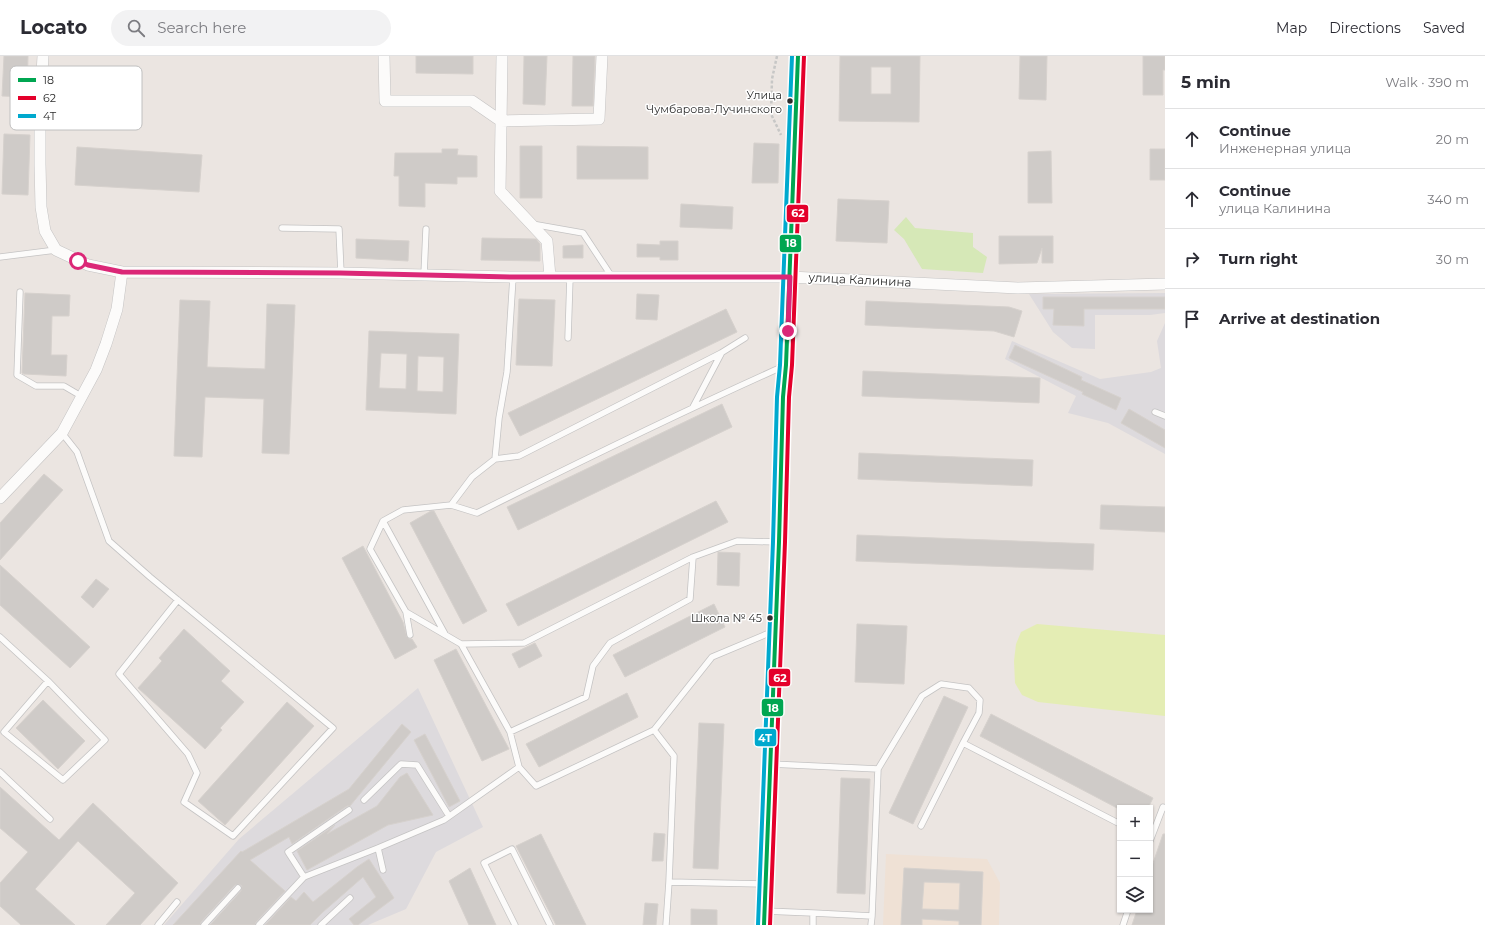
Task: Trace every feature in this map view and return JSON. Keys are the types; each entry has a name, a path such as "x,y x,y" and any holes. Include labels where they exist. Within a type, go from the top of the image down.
{"street":[{"path":"42,66 43,56"},
{"path":"384,56 385,101 472,102 501,120 599,119 602,56"},
{"path":"502,56 500,191 547,241 550,277"},
{"path":"765,918 780,542 783,412 790,277 798,56"},
{"path":"40,130 41,207 46,231 56,250"},
{"name":"улица Калинина","path":"56,250 88,265 122,272 340,273 513,277 790,277 1018,288 1165,284"},
{"path":"0,498 62,433 96,370 106,344 117,309 122,272"}],"lane":[{"path":"531,224 583,233 612,277"},
{"path":"282,228 340,229 340,273"},
{"path":"424,276 426,228"},
{"path":"0,257 56,250"},
{"path":"568,338 570,276"},
{"path":"495,459 499,418 507,372 513,277"},
{"path":"20,292 17,374 36,386 64,386 81,396"},
{"path":"451,506 472,477 495,459 519,456 721,353 745,338"},
{"path":"693,407 721,353"},
{"path":"410,635 406,612 370,549 383,521 403,510 451,506 477,513 603,450 786,365"},
{"path":"1155,412 1165,416"},
{"path":"62,433 77,452 110,541 178,600 333,728 233,836 184,802 197,773 188,754 119,674 178,600"},
{"path":"383,521 446,635"},
{"path":"461,644 524,643 693,557 737,541 780,542"},
{"path":"510,732 586,697 593,666 610,643 690,599 693,557"},
{"path":"406,612 461,644 510,732 519,767 536,786 654,730 712,657 776,630"},
{"path":"0,637 48,680 105,740 63,780 4,732 48,680"},
{"path":"871,925 878,769 922,696 941,684 969,688 980,700 979,713 921,826"},
{"path":"654,730 674,756 666,925"},
{"path":"963,743 1117,822"},
{"path":"364,800 401,764 417,765 449,816"},
{"path":"771,764 878,769"},
{"path":"259,925 304,877 444,820 519,767"},
{"path":"0,772 50,819"},
{"path":"1153,832 1162,807 1165,808"},
{"path":"304,877 288,852 349,810"},
{"path":"378,848 384,870"},
{"path":"515,925 484,863 512,849 550,925"},
{"path":"668,882 766,884"},
{"path":"204,925 238,888"},
{"path":"321,925 350,898"},
{"path":"158,925 177,902"},
{"path":"765,918 813,913 872,916"},
{"path":"813,913 813,925"},
{"path":"1123,925 1127,913"}],"shaded area":[{"path":"1165,293 1165,313 1150,315 1095,315 1095,349 1072,348 1053,332 1029,294"},
{"path":"1165,323 1165,454 1108,423 1068,413 1076,396 1005,359 1012,341 1100,379 1151,372 1161,368 1157,341"},
{"path":"418,688 483,827 436,852 406,909 368,925 164,925 239,839"},
{"path":"886,854 987,859 1000,883 999,925 883,925"}],"green space":[{"path":"906,217 915,228 973,233 973,247 987,257 983,273 922,269 904,239 894,230"},
{"path":"1037,624 1165,635 1165,716 1038,702 1022,695 1015,683 1014,661 1016,644 1021,632"}],"building":[{"path":"4,56 28,56 28,66 10,66 10,96 2,96"},
{"path":"416,56 473,56 473,74 416,73"},
{"path":"524,56 547,56 545,105 523,104"},
{"path":"573,56 595,56 593,106 572,106"},
{"path":"840,56 920,56 919,122 839,121","holes":["871,67 891,67 891,94 871,94"]},
{"path":"1020,56 1047,56 1046,100 1019,99"},
{"path":"1143,56 1165,56 1165,70 1163,70 1163,95 1143,95"},
{"path":"4,134 30,135 28,195 2,194"},
{"path":"754,143 779,144 778,183 752,183"},
{"path":"520,146 542,146 542,198 520,198"},
{"path":"577,146 648,147 648,179 577,179"},
{"path":"77,147 202,155 199,192 75,185"},
{"path":"442,149 458,149 457,155 477,156 477,177 457,177 457,184 425,183 425,207 399,206 399,176 394,176 395,153 442,153"},
{"path":"1150,149 1165,149 1165,180 1150,180"},
{"path":"1051,151 1052,203 1028,203 1028,152"},
{"path":"838,199 889,201 887,243 836,241"},
{"path":"681,204 733,207 732,229 680,227"},
{"path":"999,236 1053,236 1053,263 1042,263 1042,248 1037,263 999,264"},
{"path":"482,238 536,239 540,244 540,261 481,260"},
{"path":"356,239 409,241 408,261 356,258"},
{"path":"660,241 678,241 678,260 660,260 660,257 637,257 637,244 660,245"},
{"path":"583,245 583,258 563,258 563,246"},
{"path":"25,293 70,295 69,316 52,316 51,355 67,355 66,376 22,373"},
{"path":"637,294 659,295 657,320 636,319"},
{"path":"1043,297 1165,297 1165,309 1084,309 1084,326 1053,325 1054,309 1043,309"},
{"path":"519,299 555,300 552,366 516,365"},
{"path":"180,300 210,301 207,367 265,369 267,304 295,305 289,454 262,453 264,399 205,397 202,457 174,456"},
{"path":"866,301 1009,307 1022,311 1014,337 994,331 865,325"},
{"path":"726,309 737,332 520,436 508,413"},
{"path":"369,331 459,334 456,414 366,410","holes":["381,353 407,354 406,389 379,388","418,356 444,357 443,392 417,391"]},
{"path":"1015,345 1082,377 1081,380 1121,398 1116,410 1082,394 1083,392 1009,358"},
{"path":"863,371 1040,378 1039,403 862,396"},
{"path":"722,404 732,427 518,530 507,507"},
{"path":"1129,409 1165,430 1165,448 1121,423"},
{"path":"859,453 1033,460 1032,486 858,479"},
{"path":"44,474 63,490 0,560 0,523"},
{"path":"716,501 728,522 518,626 506,604"},
{"path":"1101,505 1165,507 1165,532 1100,529"},
{"path":"431,511 434,511 487,611 463,624 410,523"},
{"path":"857,535 1094,544 1093,570 856,561"},
{"path":"363,546 403,622 407,637 412,639 417,647 395,659 342,558"},
{"path":"718,552 740,553 739,586 717,585"},
{"path":"0,565 90,647 70,668 0,605"},
{"path":"96,579 109,589 93,608 81,597"},
{"path":"714,604 725,627 625,677 613,655"},
{"path":"857,624 907,626 904,684 855,682"},
{"path":"184,629 230,671 221,681 244,702 220,728 222,730 205,749 138,688 162,661 159,658"},
{"path":"535,643 542,656 519,668 512,654"},
{"path":"456,649 509,749 482,761 434,660"},
{"path":"627,693 638,717 539,767 526,744"},
{"path":"944,696 968,707 913,824 889,813"},
{"path":"43,700 85,741 58,769 16,728"},
{"path":"287,702 314,726 225,825 198,801"},
{"path":"991,714 1153,798 1150,805 1117,805 1117,808 980,736"},
{"path":"699,723 724,724 718,869 693,868"},
{"path":"402,724 411,732 350,806 347,806 292,844 289,837 250,860 285,891 256,922 255,925 210,925 241,891 242,886 239,884 235,885 201,922 200,925 173,925 241,851 242,852 349,789"},
{"path":"425,734 460,801 449,807 414,740"},
{"path":"407,773 433,815 388,825 307,870 297,851 335,825 327,834 377,806 400,777"},
{"path":"841,778 870,779 865,894 837,893"},
{"path":"0,787 59,840 93,803 178,883 140,925 106,925 135,893 78,841 35,889 75,925 21,925 0,906 0,883 28,852 0,828"},
{"path":"654,833 665,834 663,861 652,861"},
{"path":"541,834 586,925 556,925 516,846"},
{"path":"1163,834 1165,834 1165,925 1132,925 1136,913 1153,913 1153,863"},
{"path":"369,859 394,898 358,925 354,925 349,919 376,897 363,877 310,925 265,925 291,897 296,901 304,892 313,902"},
{"path":"470,868 496,925 469,925 449,881"},
{"path":"904,868 983,872 981,925 959,925 959,921 922,919 922,925 901,925","holes":["924,882 960,883 959,910 922,909"]},
{"path":"645,903 658,904 656,925 643,925"},
{"path":"691,909 717,910 717,925 691,925"}],"transit line":[{"name":"4Т","path":"758,925 773,542 777,397 780,365 792,56"},
{"name":"18","path":"764,925 779,542 783,397 786,365 798,56"},
{"name":"62","path":"770,925 785,542 789,397 792,365 804,56"}],"place":[{"name":"Улица Чумбарова-Лучинского","path":"790,101"},
{"name":"Школа № 45","path":"770,618"}],"route":[{"path":"78,261 88,265 122,272 340,273 513,277 790,277 788,331"}]}
